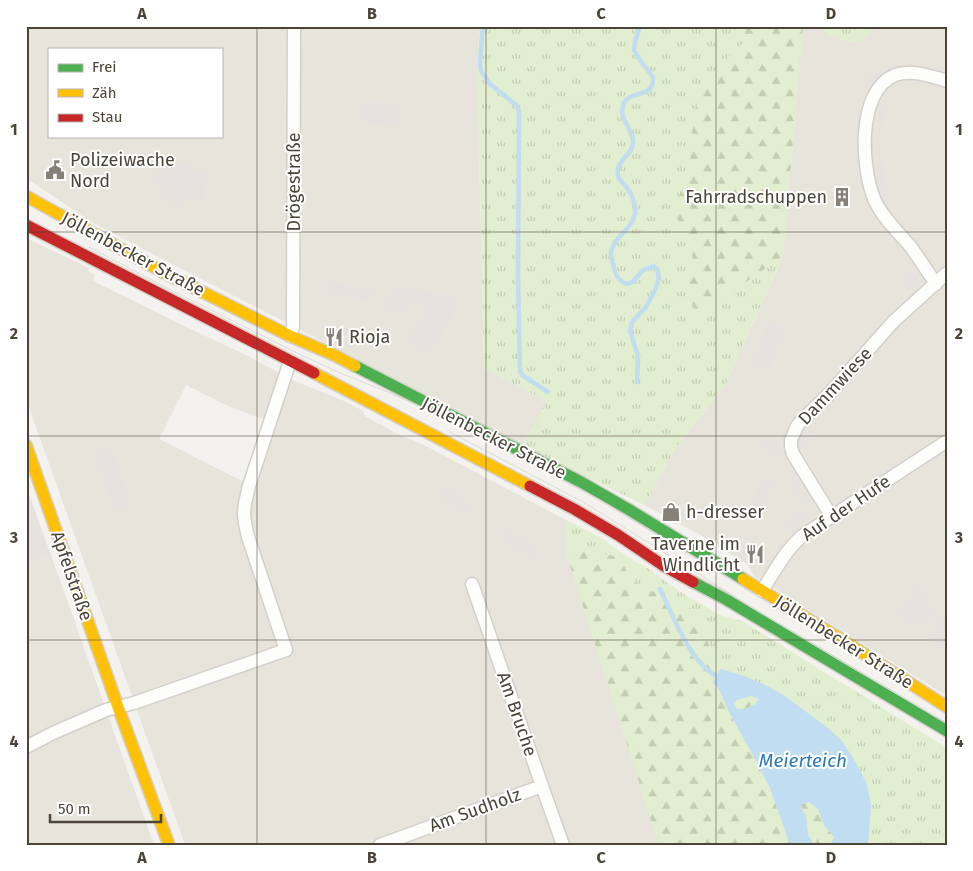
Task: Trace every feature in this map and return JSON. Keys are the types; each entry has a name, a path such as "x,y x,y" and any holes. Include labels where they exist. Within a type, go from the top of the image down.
{"main road":[{"name":"Jöllenbecker Straße","path":"26,196 161,271 290,336 334,355 581,482 854,647 947,706"},
{"name":"Jöllenbecker Straße","path":"26,225 574,509 618,535 664,566 727,600 947,731"},
{"name":"Apfelstraße","path":"26,446 169,845"}],"street":[{"name":"Drögestraße","path":"290,336 294,326 294,26"},
{"path":"936,284 911,248 881,212 871,189 864,141 871,102 882,84 889,78 904,73 911,73 927,75 947,81"},
{"name":"Dammwiese","path":"832,517 793,454 791,446 794,433 802,420 828,395 894,321 947,273"},
{"path":"26,747 106,710 134,704 286,650 248,537 244,514 252,476 290,361"},
{"name":"Auf der Hufe","path":"762,591 787,552 802,536 947,441"},
{"name":"Am Bruche","path":"472,584 563,845"},
{"name":"Am Sudholz","path":"380,845 542,786"}],"shaded area":[{"path":"26,26 480,26 477,64 484,369 548,401 523,445 93,223 26,178"},
{"path":"803,26 947,26 947,696 755,577 747,564 699,534 644,505 677,446 725,385 783,257"},
{"path":"875,68 884,76 871,91 862,83"},
{"path":"361,102 398,102 398,125 370,124 361,117"},
{"path":"879,105 886,107 881,133 874,132"},
{"path":"881,143 885,180 891,198 880,202 873,181 869,144"},
{"path":"166,160 195,164 194,170 208,172 203,203 184,200 182,209 161,198 163,184 151,182 153,171 164,172"},
{"path":"26,238 89,268 88,271 95,275 93,281 246,355 290,379 362,410 365,416 398,434 424,445 566,520 567,556 659,845 185,845 26,399","holes":["186,385 230,407 263,419 244,482 159,439"]},
{"path":"916,270 920,286 907,290 903,274"},
{"path":"325,281 373,290 371,301 323,293"},
{"path":"393,285 461,298 430,357 406,343 425,308 412,301 402,317 382,306"},
{"path":"769,322 788,330 768,371 750,363"},
{"path":"809,426 818,438 799,452 799,438"},
{"path":"763,439 786,450 778,457 759,448"},
{"path":"111,447 132,505 114,511 93,453"},
{"path":"798,474 814,500 804,506 788,480"},
{"path":"764,478 775,484 758,514 747,508"},
{"path":"26,486 51,555 26,564"},
{"path":"441,486 476,505 471,515 436,496"},
{"path":"804,509 810,518 789,533 782,524"},
{"path":"505,530 540,549 535,559 500,539"},
{"path":"51,555 154,845 26,845 26,564"},
{"path":"916,585 924,587 923,594 936,612 915,627 891,612 915,596"},
{"path":"947,611 947,650 929,639 936,630 930,622"}],"green space":[{"path":"480,26 803,26 783,256 725,385 677,446 644,505 523,445 547,401 484,369 477,64"},
{"path":"744,26 803,26 783,256 700,314 687,298 693,256 675,210 690,161 694,112 715,70 743,43"},
{"path":"816,26 874,26 866,37 852,42 834,36"},
{"path":"566,520 601,538 682,593 720,615 742,621 947,748 947,845 659,845 567,556"},
{"path":"586,551 613,556 623,564 629,576 642,587 654,592 664,590 670,592 685,602 694,612 707,639 709,653 715,664 721,669 714,683 720,691 729,712 770,788 790,845 659,845 567,556"},
{"path":"751,696 759,698 750,707 737,709 734,704 737,700"},
{"path":"809,802 818,809 824,825 834,837 831,845 815,845 808,835 806,816 802,810 802,804"}],"water":[{"name":"Meierteich","path":"721,669 763,684 782,694 828,728 842,741 867,784 871,805 868,845 831,845 834,837 824,825 818,809 809,802 802,804 802,810 806,816 808,835 815,845 790,845 770,788 729,712 720,691 713,682","holes":["751,696 759,699 752,706 744,709 737,709 734,704 737,700"]}],"waterway":[{"path":"483,26 481,71 490,84 516,105 519,111 518,280 520,371 522,375 548,392"},
{"path":"637,382 638,356 630,331 632,322 646,307 659,278 657,269 653,266 643,270 633,282 626,284 616,275 611,254 613,246 631,224 635,213 632,196 618,176 619,165 630,151 633,142 622,110 627,99 645,92 653,82 653,77 634,50 640,26"},
{"path":"660,589 677,626 692,651 710,672 721,679"}],"tram line":[{"path":"89,247 299,354 429,411 596,498 851,653 947,715"},
{"path":"450,432 585,503 745,603 947,723"}],"traffic: fast":[{"path":"355,366 581,482 743,579"},
{"path":"693,582 727,600 947,731"}],"traffic: slow":[{"path":"26,196 161,271 290,336 355,366"},
{"path":"314,373 530,486"},
{"path":"26,445 118,707 169,845"},
{"path":"743,579 947,707"}],"traffic: jam":[{"path":"26,225 314,373"},
{"path":"530,486 574,509 618,535 664,566 693,582"}],"place":[{"name":"Polizeiwache Nord","path":"55,170"},
{"name":"Fahrradschuppen","path":"842,197"},
{"name":"Rioja","path":"334,337"},
{"name":"h-dresser","path":"671,512"},
{"name":"Taverne im Windlicht","path":"755,554"}]}
